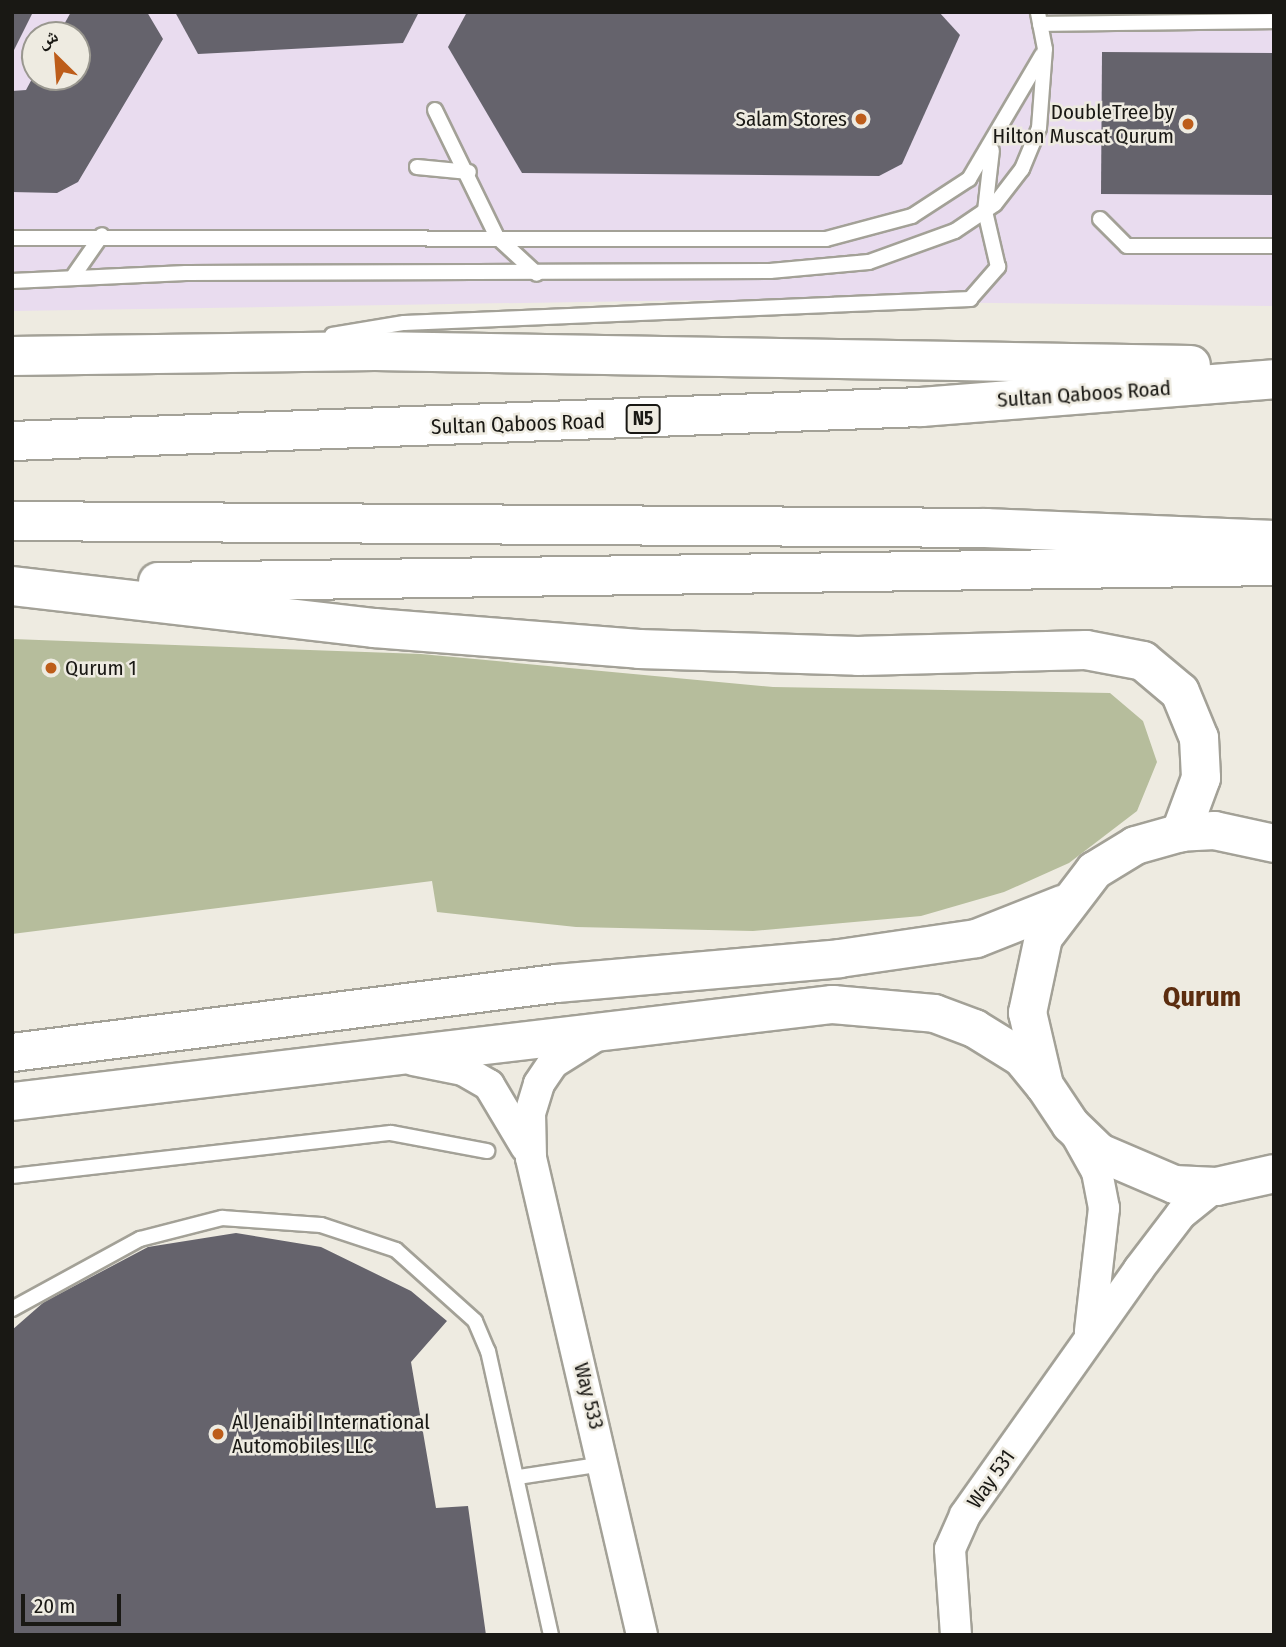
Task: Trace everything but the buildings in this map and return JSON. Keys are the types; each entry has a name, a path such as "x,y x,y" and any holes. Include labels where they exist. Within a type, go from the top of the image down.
{"highway":[{"path":"12,356 954,356 1274,368"},
{"name":"Sultan Qaboos Road","path":"12,441 921,407 1274,379"},
{"path":"12,521 986,528 1274,540"},
{"path":"12,585 690,579 1274,566"},
{"path":"12,585 374,628 639,649 858,656 1086,650 1143,661 1180,692 1199,738 1201,778 1181,832"}],"street":[{"path":"1044,1085 1027,1012 1031,974 1062,904 1104,863 1135,845 1181,832 1214,830 1274,843"},
{"path":"12,1052 556,983 839,958 976,937 1062,904"},
{"path":"12,1101 615,1026 832,1004 934,1013 1021,1056 1070,1124 1099,1152 1135,1172 1174,1184 1216,1186 1274,1172"},
{"name":"Way 533","path":"615,1026 573,1047 539,1084 530,1113 531,1158 606,1464 642,1635"},
{"name":"Way 533","path":"382,1054 464,1070 489,1085 531,1158"},
{"name":"Way 531","path":"1070,1124 1097,1171 1104,1208 1088,1342"},
{"name":"Way 531","path":"956,1635 950,1549 965,1515 1181,1214 1216,1186"}],"lane":[{"path":"12,281 72,278 823,269 869,262 955,232 985,211 1022,169 1039,128 1045,49 1039,18 1274,21"},
{"path":"12,238 102,235 826,239 912,216 969,179 992,149 1045,49"},
{"path":"435,110 469,172 497,237 537,274"},
{"path":"217,355 404,323 970,299 998,267 985,211 992,149"},
{"path":"418,167 469,172"},
{"path":"1100,219 1127,246 1274,246"},
{"path":"72,278 102,235"},
{"path":"12,1176 391,1133 487,1151"},
{"path":"12,1310 140,1239 222,1218 321,1226 396,1250 475,1321 500,1383 551,1635"},
{"path":"518,1477 606,1464"}],"shaded area":[{"path":"12,12 1274,12 1274,306 706,300 12,311"}],"green space":[{"path":"12,639 421,654 773,687 1110,693 1143,721 1157,762 1137,811 1069,863 1004,892 921,916 753,931 576,927 437,912 432,881 12,934"}],"place":[{"name":"Salam Stores","path":"861,119"},
{"name":"DoubleTree by Hilton Muscat Qurum","path":"1188,124"},
{"name":"Qurum 1","path":"51,668"},
{"name":"Al Jenaibi International Automobiles LLC","path":"218,1434"}],"district":[{"name":"Qurum","path":"1202,997"}]}
